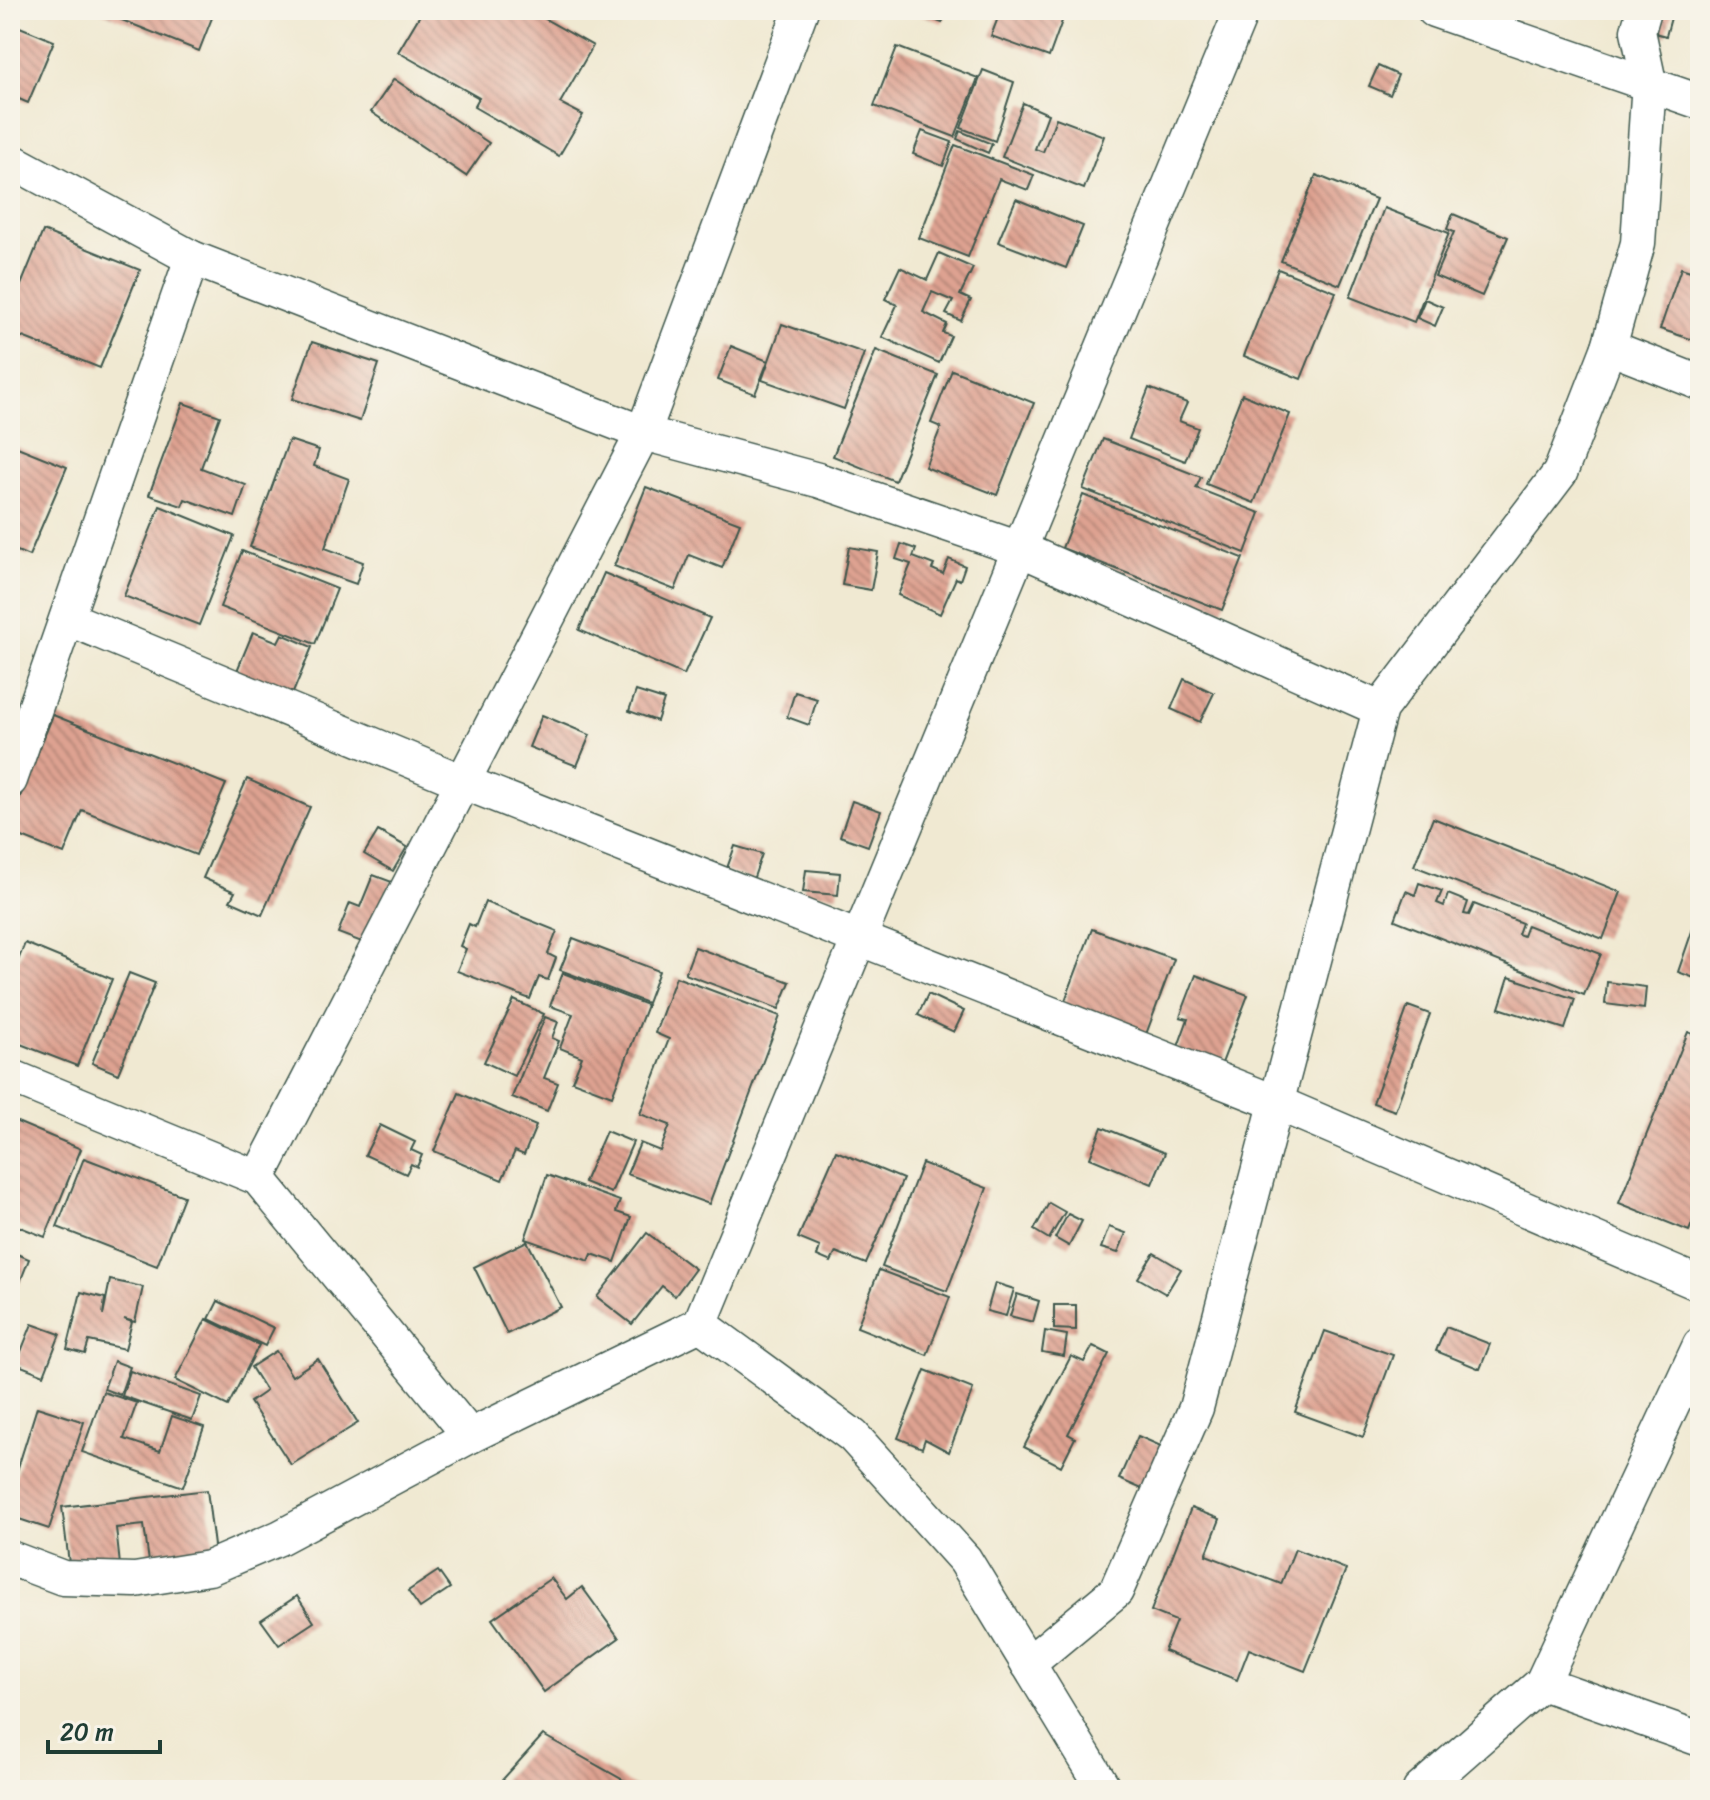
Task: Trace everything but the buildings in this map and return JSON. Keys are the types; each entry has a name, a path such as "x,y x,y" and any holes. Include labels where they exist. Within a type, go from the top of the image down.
{"street":[{"path":"258,1178 643,433 801,10"},
{"path":"10,1558 63,1578 135,1580 209,1568 279,1538 470,1436 700,1324 1242,10"},
{"path":"1434,10 1700,102"},
{"path":"1028,1664 1116,1591 1196,1408 1380,709 1560,473 1609,347 1638,243 1649,82 1638,31 1644,10"},
{"path":"10,160 192,258 643,433 818,480 1020,549 1380,709"},
{"path":"10,780 192,258"},
{"path":"1609,347 1700,383"},
{"path":"67,618 463,782 1277,1103 1700,1284"},
{"path":"10,1076 258,1178 470,1436"},
{"path":"700,1324 853,1436 965,1560 1105,1790"},
{"path":"1420,1790 1542,1683 1700,1345"},
{"path":"1542,1683 1700,1739"}]}
